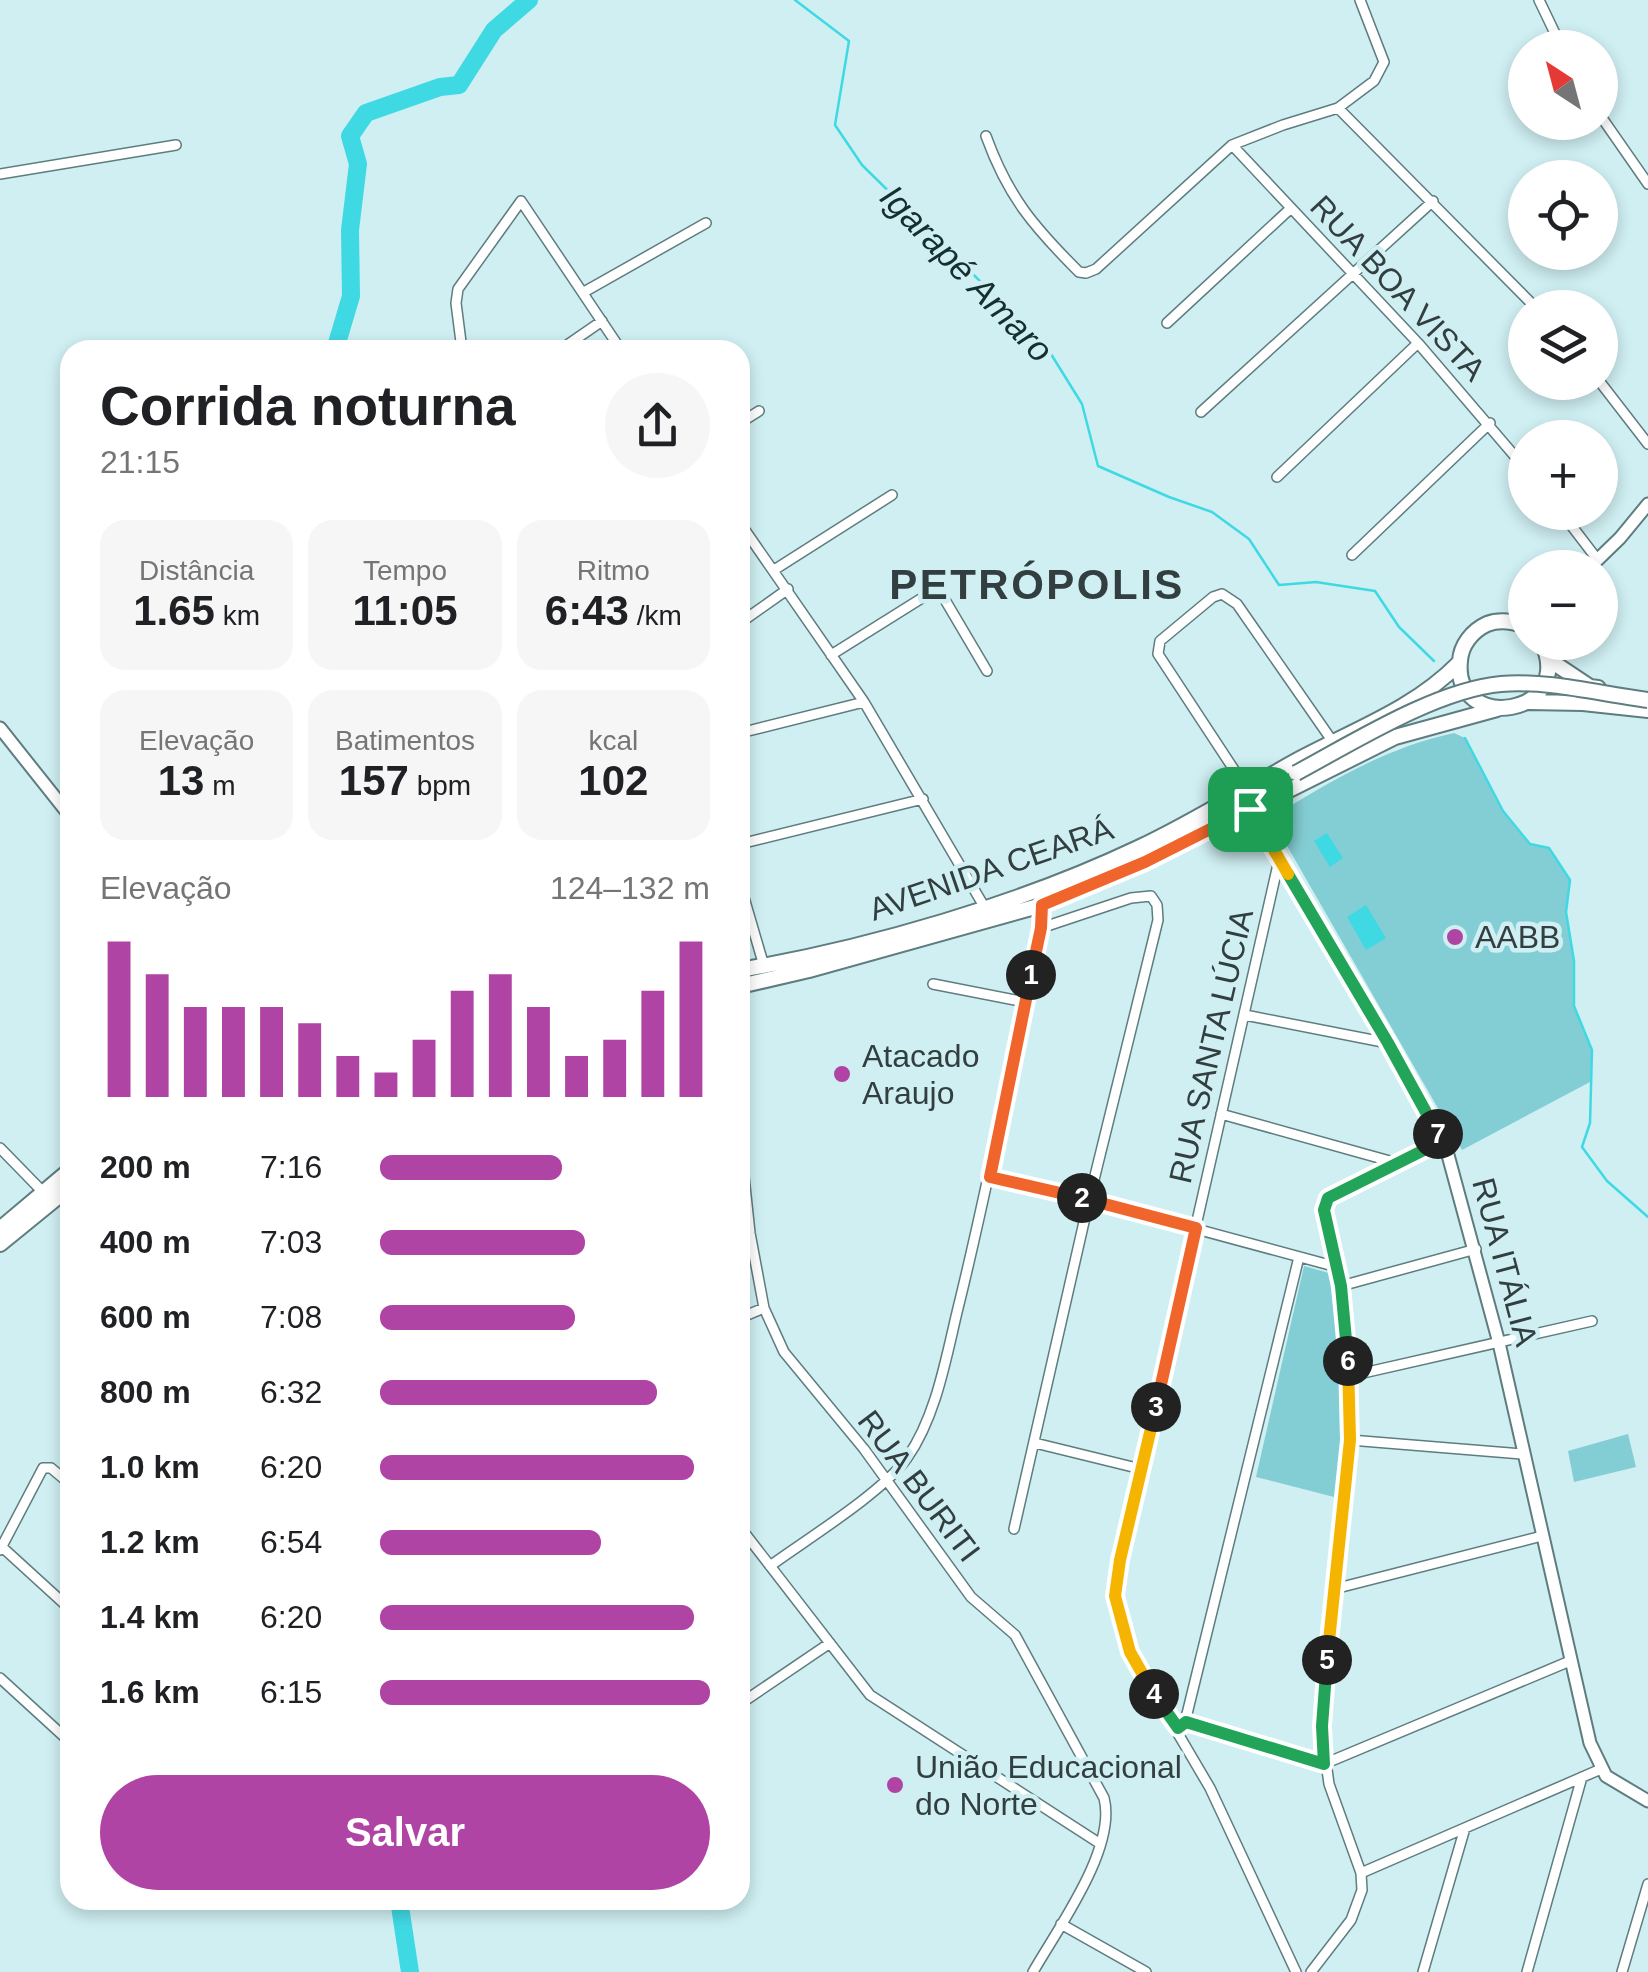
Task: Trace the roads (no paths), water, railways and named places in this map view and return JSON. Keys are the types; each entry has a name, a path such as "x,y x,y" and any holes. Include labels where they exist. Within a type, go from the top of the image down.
{"main road":[{"path":"1497,709 1481,704 1469,693 1461,679 1459,663 1472,634 1486,624 1507,621"},
{"path":"1528,702 1544,684 1544,660"},
{"path":"1559,660 1590,686 1648,696"},
{"path":"1252,788 1422,696 1459,663"},
{"path":"1252,788 1296,772 1432,704 1487,686 1539,685 1648,696"},
{"path":"1528,702 1648,710"},
{"name":"AVENIDA CEARÁ","path":"750,971 769,974 1042,905 1145,862 1395,736 1528,702"},
{"name":"AVENIDA CEARÁ","path":"750,982 1052,885 1136,850 1252,788"},
{"path":"0,1229 60,1178"},
{"path":"0,1244 60,1195"}],"street":[{"path":"986,136 1008,191 1023,212 1079,272 1086,273 1232,145 1338,108 1374,81 1384,62 1360,0"},
{"path":"1540,0 1554,30"},
{"path":"1338,108 1519,290"},
{"path":"1617,140 1648,184"},
{"name":"RUA BOA VISTA","path":"1232,145 1508,446"},
{"path":"0,174 176,146"},
{"path":"461,340 458,289 521,201 614,340"},
{"path":"1201,412 1433,202"},
{"path":"1166,323 1290,209"},
{"path":"584,292 706,223"},
{"path":"575,340 602,322"},
{"path":"1278,477 1418,344"},
{"path":"1614,400 1648,444"},
{"path":"750,417 759,411"},
{"path":"1352,555 1490,423"},
{"path":"774,570 892,495"},
{"path":"1607,550 1648,504"},
{"path":"750,537 864,702 985,908"},
{"path":"831,655 938,588 986,671"},
{"path":"750,615 788,589"},
{"path":"1252,788 1158,654 1160,641 1213,598 1222,594 1238,604 1333,742"},
{"path":"750,730 864,702"},
{"path":"0,728 60,803"},
{"path":"750,842 923,800"},
{"name":"RUA ITÁLIA","path":"1250,809 1442,1141 1500,1343 1570,1661 1590,1743 1601,1769"},
{"name":"RUA SANTA LÚCIA","path":"1279,860 1116,1582 1118,1614 1141,1675 1182,1725 1296,1972"},
{"name":"RUA BURITI","path":"1014,1530 1088,1200 1158,920 1157,905 1151,896 1131,898 1041,928"},
{"path":"770,1566 887,1480 906,1460 922,1432 943,1366 990,1177 1041,928 1042,905"},
{"path":"750,915 769,974"},
{"name":"AVENIDA CEARÁ","path":"750,987 769,974"},
{"path":"933,984 1025,1002"},
{"path":"1246,1015 1388,1043"},
{"path":"1221,1114 1398,1163"},
{"path":"1312,1972 1351,1920 1362,1890 1361,1873 1324,1764 1322,1718 1350,1440 1350,1376 1341,1286 1324,1210 1328,1198 1442,1141"},
{"path":"0,1148 42,1192"},
{"path":"990,1177 1337,1268"},
{"name":"RUA BURITI","path":"750,1233 764,1308 792,1366 864,1449 971,1598 1015,1635 1104,1798 1107,1814 1094,1866 1033,1972"},
{"path":"1341,1286 1476,1250"},
{"path":"1298,1257 1182,1725 1324,1764 1570,1661"},
{"path":"750,1314 764,1308"},
{"path":"1350,1376 1592,1320"},
{"path":"1350,1440 1522,1454"},
{"path":"1035,1443 1141,1469"},
{"path":"60,1477 46,1467 1,1548 60,1600"},
{"path":"1334,1589 1542,1536"},
{"path":"750,1539 870,1696 1099,1843"},
{"path":"750,1697 830,1643"},
{"path":"0,1678 60,1733"},
{"path":"1361,1873 1601,1769 1620,1786 1648,1801"},
{"path":"1527,1972 1582,1778"},
{"path":"1423,1972 1465,1828"},
{"path":"1622,1972 1648,1884"},
{"path":"1060,1924 1146,1972"}],"waterway":[{"path":"338,340 351,296 350,230 358,164 350,136 366,113 440,87 459,85 494,30 529,0"},
{"name":"Igarapé Amaro","path":"795,0 849,41 835,125 862,165 1046,346 1082,404 1098,466 1212,512 1249,539 1279,585 1316,582 1375,591 1399,627 1434,661"},
{"name":"Igarapé Amaro","path":"1465,738 1503,811 1530,844 1549,848 1570,880 1566,912 1574,961 1574,1006 1592,1050 1590,1123 1582,1147 1607,1181 1648,1217"},
{"path":"401,1910 410,1972"}],"place":[{"name":"AABB","path":"1455,937"},
{"name":"Atacado Araujo","path":"842,1074"},
{"name":"União Educacional do Norte","path":"895,1785"}],"district":[{"name":"PETRÓPOLIS","path":"1037,584"}]}
